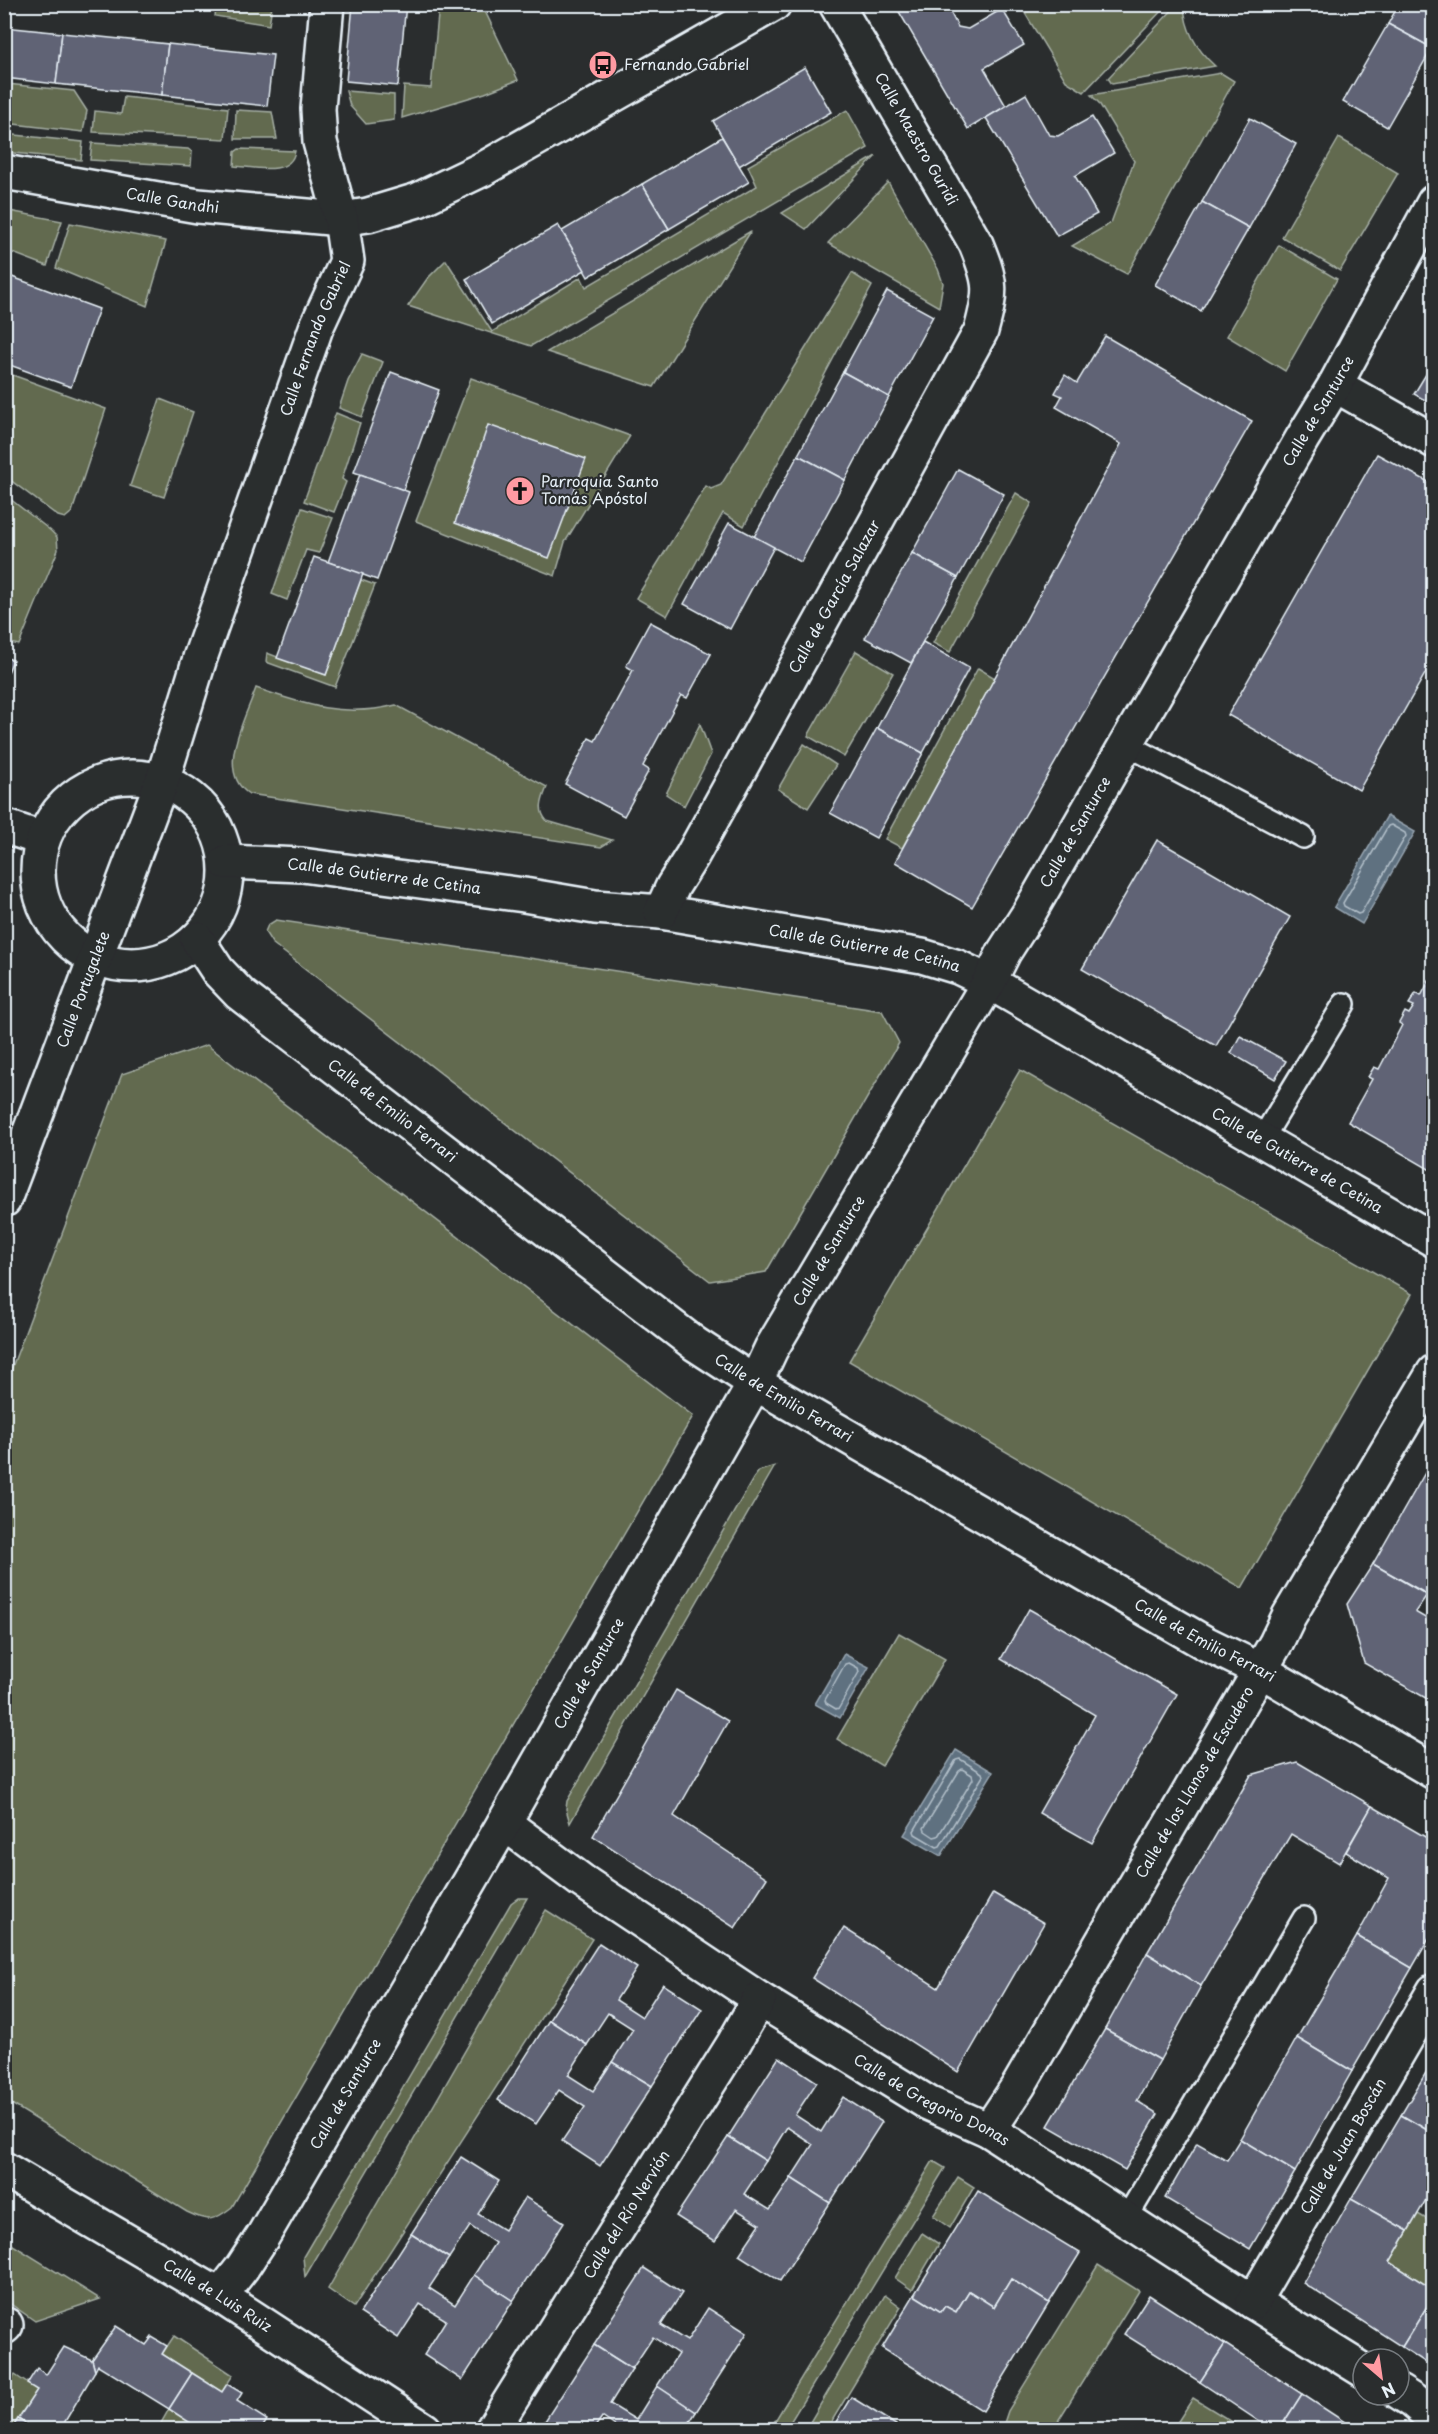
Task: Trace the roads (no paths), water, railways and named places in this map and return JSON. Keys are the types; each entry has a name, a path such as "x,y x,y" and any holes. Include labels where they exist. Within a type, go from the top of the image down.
{"street":[{"name":"Calle Fernando Gabriel","path":"162,780 200,658 316,328 347,261 341,219 320,142 318,109 327,4"},
{"path":"341,219 368,215 418,200 485,168 774,4"},
{"name":"Calle Maestro Guridi","path":"836,4 971,234 989,276"},
{"name":"Calle Gandhi","path":"4,172 198,206 341,219"},
{"name":"Calle de Santurce","path":"220,2296 242,2268 262,2236 504,1823 755,1383 771,1349 989,982 1004,952 1029,913 1296,449 1335,386 1434,201"},
{"name":"Calle de García Salazar","path":"661,912 673,886 692,856 981,331 989,302 989,276"},
{"path":"1335,386 1434,441"},
{"path":"138,776 162,780 182,790 199,804 212,821 222,841 226,862 226,883 220,904 211,923 180,953 160,961 139,965 117,964 97,959 75,947 58,931 45,910 38,887 37,863 42,839 53,817 70,799 90,786 114,777 138,776"},
{"name":"Calle Portugalete","path":"4,1200 75,1010 97,959 162,780"},
{"path":"4,826 42,839"},
{"name":"Calle de Gutierre de Cetina","path":"226,862 302,865 524,895 595,907 661,912 922,956 958,967 989,982 1434,1240"},
{"name":"Calle de Emilio Ferrari","path":"197,939 218,971 240,993 695,1344 755,1383 1205,1643 1260,1670 1434,1772"},
{"name":"Calle de los Llanos de Escudero","path":"989,2130 1019,2085 1260,1670 1289,1616 1434,1372"},
{"name":"Calle de Gregorio Donas","path":"504,1823 582,1881 759,1999 928,2103 989,2130 1253,2302 1351,2363"},
{"name":"Calle de Juan Boscán","path":"1253,2302 1434,1991"},
{"name":"Calle del Río Nervión","path":"492,2430 734,2043 759,1999"},
{"name":"Calle de Luis Ruiz","path":"4,2169 220,2296 425,2430"},
{"path":"1411,2400 1434,2420"}],"lane":[{"path":"1126,744 1303,837"},
{"path":"1261,1141 1344,1004"},
{"path":"1126,2219 1304,1918"}],"water":[{"path":"1387,816 1415,832 1362,924 1334,907"},
{"path":"844,1654 869,1667 840,1718 815,1704"},
{"path":"956,1750 993,1772 941,1856 904,1835"}],"place":[{"name":"Fernando Gabriel","path":"603,65"},
{"name":"Parroquia Santo Tomás Apóstol","path":"520,491"}]}
